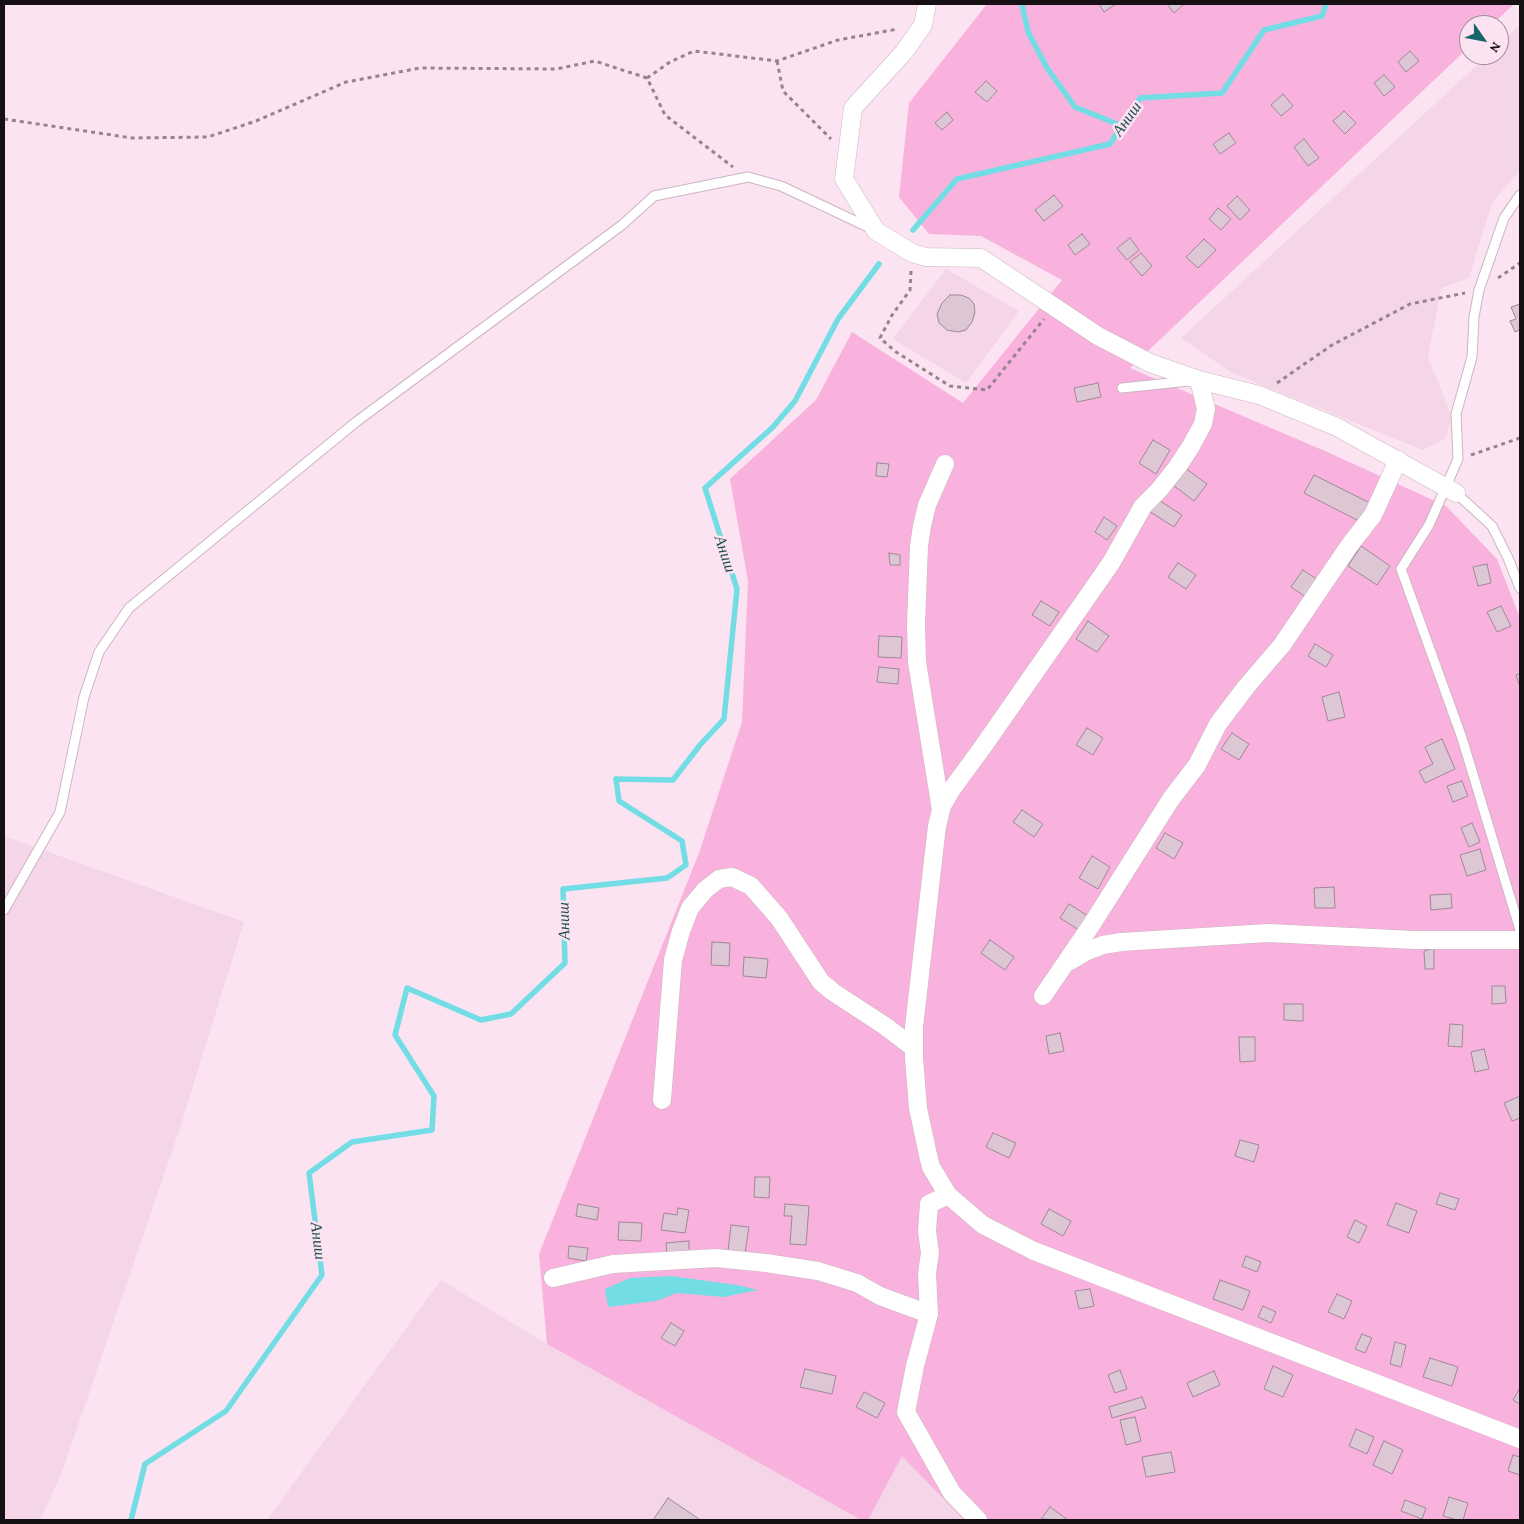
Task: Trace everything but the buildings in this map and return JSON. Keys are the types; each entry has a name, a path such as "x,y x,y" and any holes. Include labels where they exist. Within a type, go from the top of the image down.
{"street":[{"path":"928,4 923,25 904,52 853,108 844,179 876,231 912,253 926,257 982,258 1098,336 1142,358 1199,380 1259,395 1337,427 1451,490"},
{"path":"1199,380 1206,409 1203,424 1191,446 1168,478 1143,506 1110,564 994,732 952,789 941,810 936,836 914,1027 918,1108 931,1167 948,1195 983,1225 1034,1251 1520,1439"},
{"path":"1043,996 1171,799 1197,765 1218,724 1246,687 1282,645 1373,514 1398,460"},
{"path":"941,810 917,662 916,624 918,546 927,505 945,464"},
{"path":"662,1100 673,960 690,908 704,890 719,879 732,877 751,886 779,918 822,982 833,992 885,1026 914,1048"},
{"path":"1065,964 1087,950 1121,942 1268,933 1414,940 1520,940"},
{"path":"948,1195 929,1204 927,1230 930,1253 927,1273 929,1314 915,1366 906,1412 952,1493 978,1520"},
{"path":"553,1278 613,1264 716,1258 818,1271 857,1283 880,1296 929,1314"}],"lane":[{"path":"4,910 60,812 84,697 99,652 129,608 356,422 622,225 654,196 748,177 781,186 876,231"},
{"path":"1520,195 1504,218 1479,290 1474,317 1472,357 1456,414 1458,459 1451,490 1401,569 1462,738 1520,930"},
{"path":"1122,388 1199,380"},
{"path":"1451,490 1492,526 1520,588"}],"path":[{"path":"647,78 670,62 694,51 777,61 838,40 923,25"},
{"path":"4,119 132,138 208,136 256,121 346,82 420,68 556,69 594,61 647,78 665,115 748,177"},
{"path":"777,61 782,91 847,156"},
{"path":"912,253 910,290 892,315 880,338 896,352 950,386 987,390 1054,306"},
{"path":"1259,395 1332,345 1410,304 1479,290 1520,263"},
{"path":"1458,459 1520,438"}],"shaded area":[{"path":"987,4 1514,4 1502,15 1459,15 1459,56 1130,368 1325,451 1446,506 1497,559 1520,618 1520,1520 964,1520 902,1456 868,1520 861,1520 547,1344 539,1254 699,853 742,722 748,581 730,479 816,400 852,332 963,403 1062,280 981,236 929,234 899,197 909,103"},
{"path":"1520,25 1520,170 1492,203 1469,278 1441,288 1428,357 1452,417 1445,439 1423,450 1232,373 1181,338 1477,65 1509,65 1509,35"},
{"path":"946,269 1019,311 966,383 893,339"},
{"path":"4,836 244,922 178,1134 62,1472 40,1520 4,1520"},
{"path":"441,1280 547,1344 861,1520 267,1520"},
{"path":"902,1455 964,1520 868,1520"}],"water":[{"path":"671,1276 737,1285 758,1290 724,1297 677,1293 656,1301 608,1307 605,1289 630,1278"}],"waterway":[{"path":"1022,4 1028,32 1047,68 1075,107 1122,126"},
{"name":"Аниш","path":"913,230 957,179 1110,144 1140,98 1222,93 1264,30 1322,16 1326,4"},
{"name":"Аниш","path":"131,1520 145,1464 226,1411 322,1275 309,1173 352,1142 432,1130 434,1096 395,1035 407,988 481,1020 511,1014 565,963 563,889 667,878 686,865 682,841 619,801 616,779 673,780 700,745 724,719 737,589 705,488 773,427 795,401 838,319 879,264"}]}
